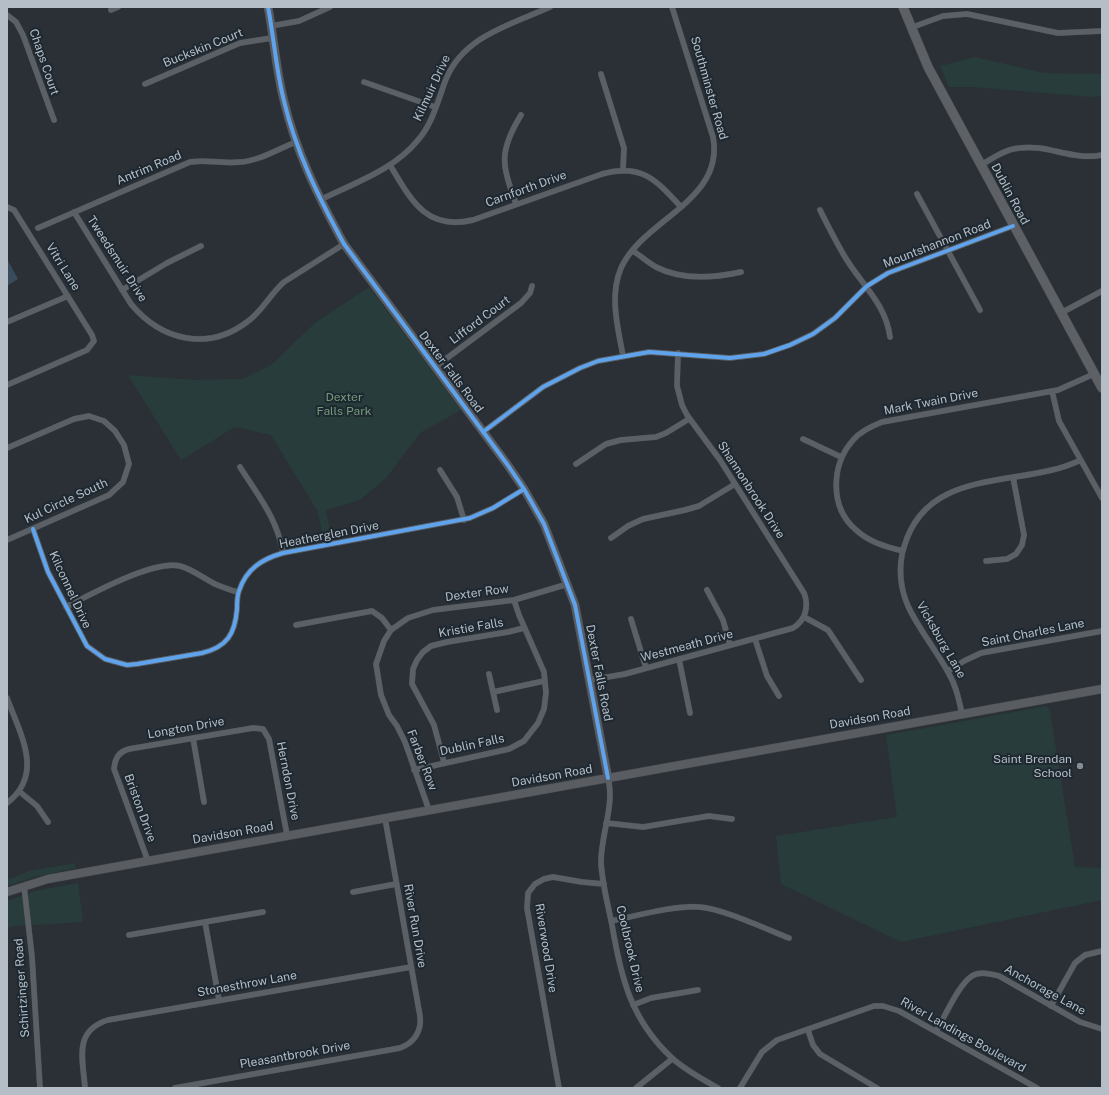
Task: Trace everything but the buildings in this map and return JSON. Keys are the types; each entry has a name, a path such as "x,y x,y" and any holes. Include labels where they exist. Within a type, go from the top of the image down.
{"main road":[{"name":"Dexter Falls Road","path":"268,7 272,38 284,100 296,142 320,200 344,244 524,489 544,524 568,584 583,640 608,778"},
{"name":"Dublin Road","path":"902,7 928,67 1102,388"},
{"name":"Davidson Road","path":"7,892 48,879 1102,689"}],"street":[{"path":"111,10 118,7"},
{"path":"271,26 299,20 330,7"},
{"name":"Kilmuir Drive","path":"320,200 390,165 419,140 426,130 454,63 465,50 484,36 550,7"},
{"name":"Southminster Road","path":"623,356 615,308 616,287 621,268 633,250 695,194 707,178 712,167 714,149 712,133 672,7"},
{"path":"910,28 943,16 966,14 1058,33 1102,31"},
{"name":"Chaps Court","path":"7,15 16,22 24,35 54,120"},
{"name":"Buckskin Court","path":"145,84 240,43 272,38"},
{"path":"602,74 624,148 623,170"},
{"path":"364,82 436,107"},
{"path":"516,204 505,172 503,157 507,140 521,115"},
{"name":"Antrim Road","path":"38,228 190,162 207,160 233,163 245,162 296,142"},
{"path":"981,165 1003,153 1021,147 1076,156 1102,155"},
{"name":"Carnforth Drive","path":"390,165 412,200 419,208 438,220 450,222 466,222 602,174 623,170 638,172 651,178 681,207"},
{"path":"917,194 980,310"},
{"name":"Vitri Lane","path":"7,207 14,210 92,335 94,341 87,350 7,385"},
{"path":"820,210 844,256 867,286 886,317 890,337"},
{"name":"Tweedsmuir Drive","path":"74,212 122,290 139,314 161,330 184,338 213,338 228,333 248,322 276,288 344,244"},
{"name":"Mountshannon Road","path":"483,432 543,387 580,368 623,356 649,352 730,358 764,354 790,345 813,334 835,318 867,286 888,273 1013,226"},
{"path":"122,290 166,263 201,246"},
{"path":"633,250 655,266 676,274 724,276 742,272"},
{"name":"Lifford Court","path":"435,367 521,303 530,293 532,286"},
{"path":"1061,313 1102,291"},
{"path":"7,322 68,296"},
{"name":"Shannonbrook Drive","path":"678,353 677,386 682,405 689,419 735,484 804,592 807,603 804,617"},
{"name":"Mark Twain Drive","path":"903,552 886,547 868,539 856,530 847,519 840,506 836,485 837,470 841,457 855,438 867,429 882,422 1052,391 1067,387 1094,374"},
{"path":"1052,391 1059,421 1102,498"},
{"name":"Kul Circle South","path":"7,448 81,417 97,417 114,430 127,454 129,464 123,482 109,495 7,540"},
{"path":"576,464 606,444 621,440 656,437 666,433 689,419"},
{"path":"803,439 841,457"},
{"name":"Vicksburg Lane","path":"962,714 958,694 948,672 908,607 901,582 903,552 910,532 921,514 941,497 967,486 1053,470 1081,460"},
{"path":"240,467 279,531 283,553"},
{"path":"440,470 457,497 464,520"},
{"path":"986,561 1007,558 1016,554 1022,546 1024,535 1013,477"},
{"path":"611,538 628,526 643,519 699,506 735,484"},
{"name":"Heatherglen Drive","path":"96,655 116,663 127,665 150,663 212,650 221,645 232,634 236,620 238,592 246,575 256,564 267,558 283,553 464,520 493,508 524,489"},
{"name":"Kilconnel Drive","path":"33,529 48,572 87,646 96,655"},
{"path":"66,607 147,570 172,565 186,568 216,584 238,592"},
{"name":"Dexter Row","path":"391,630 408,618 432,610 514,600 568,584"},
{"path":"707,590 723,620 730,646"},
{"name":"Dublin Falls","path":"414,770 444,762 499,753 524,741 538,723 544,709 544,672 524,628 514,600"},
{"path":"296,625 372,611 382,618 391,630"},
{"path":"804,617 828,630 861,680"},
{"name":"Westmeath Drive","path":"590,680 608,678 788,630 798,625 804,617"},
{"path":"631,619 646,668"},
{"name":"Kristie Falls","path":"444,762 434,726 412,684 412,674 417,660 427,649 447,642 524,628"},
{"name":"Farber Row","path":"391,630 379,652 376,664 381,695 389,715 397,726 405,742 429,810"},
{"name":"Saint Charles Lane","path":"948,672 964,661 981,654 1102,631"},
{"path":"755,639 766,676 779,696"},
{"path":"679,660 690,713"},
{"path":"489,674 497,710"},
{"path":"493,692 544,681"},
{"path":"7,698 10,713 27,760 26,779 20,792 7,803"},
{"name":"Longton Drive","path":"115,763 118,756 123,751 129,749 254,728 259,728 266,732"},
{"name":"Herndon Drive","path":"266,732 269,739 287,835"},
{"path":"193,738 204,802"},
{"name":"Briston Drive","path":"115,763 114,769 148,861"},
{"name":"Coolbrook Drive","path":"608,778 611,788 601,861 604,884 623,980 633,1005 651,1034 672,1059 718,1088"},
{"path":"20,792 37,806 48,822"},
{"path":"606,823 643,828 709,816 732,819"},
{"name":"River Run Drive","path":"385,818 421,1023 416,1037"},
{"name":"Riverwood Drive","path":"559,1088 527,908 527,898 535,884 548,878 604,884"},
{"path":"353,892 396,884"},
{"name":"Schirtzinger Road","path":"24,886 32,957 40,1088"},
{"path":"611,921 682,908 700,907 718,911 789,938"},
{"path":"129,935 263,912"},
{"path":"205,922 219,1000"},
{"path":"1051,1006 1075,963 1085,955 1102,951"},
{"name":"Stonesthrow Lane","path":"85,1088 83,1044 88,1030 95,1024 108,1020 411,967"},
{"name":"Anchorage Lane","path":"936,1031 962,986 972,976 985,973 999,976 1084,1024 1102,1029"},
{"path":"633,1005 651,998 698,990"},
{"name":"River Landings Boulevard","path":"740,1088 755,1061 769,1046 782,1038 808,1030 865,1008 883,1006 899,1011 1037,1088"},
{"path":"808,1030 813,1045 820,1054 877,1088"},
{"name":"Pleasantbrook Drive","path":"175,1088 400,1048 406,1046 416,1037"},
{"path":"636,1088 672,1059"}],"green space":[{"path":"975,57 1044,73 1102,74 1102,96 1091,97 973,87 949,87 940,66"},
{"name":"Dexter Falls Park","path":"369,287 461,410 420,433 386,478 360,500 326,510 332,541 324,543 318,512 271,435 235,427 181,460 128,375 196,380 242,379 271,365 316,322"},
{"path":"1047,706 1050,712 1075,867 1102,868 1102,900 901,942 781,884 776,836 897,817 886,735"},
{"path":"75,863 76,868 38,876 7,886 7,880 29,871"},
{"path":"78,883 83,922 15,926 7,928 7,901 35,891"}],"water":[{"path":"7,259 18,279 7,286"}],"cycle path":[{"path":"268,7 279,78 289,120 309,174 344,244 507,464 524,489 544,524 575,605 608,778"},
{"path":"483,432 543,387 580,368 598,361 649,352 730,358 764,354 790,345 813,334 835,318 867,286 888,273 1013,226"},
{"path":"33,529 48,572 87,646 105,659 127,665 202,653 224,643 232,632 234,626 237,600 242,583 250,571 268,558 283,553 470,518 493,508 524,489"}],"place":[{"name":"Saint Brendan School","path":"1080,766"}]}
